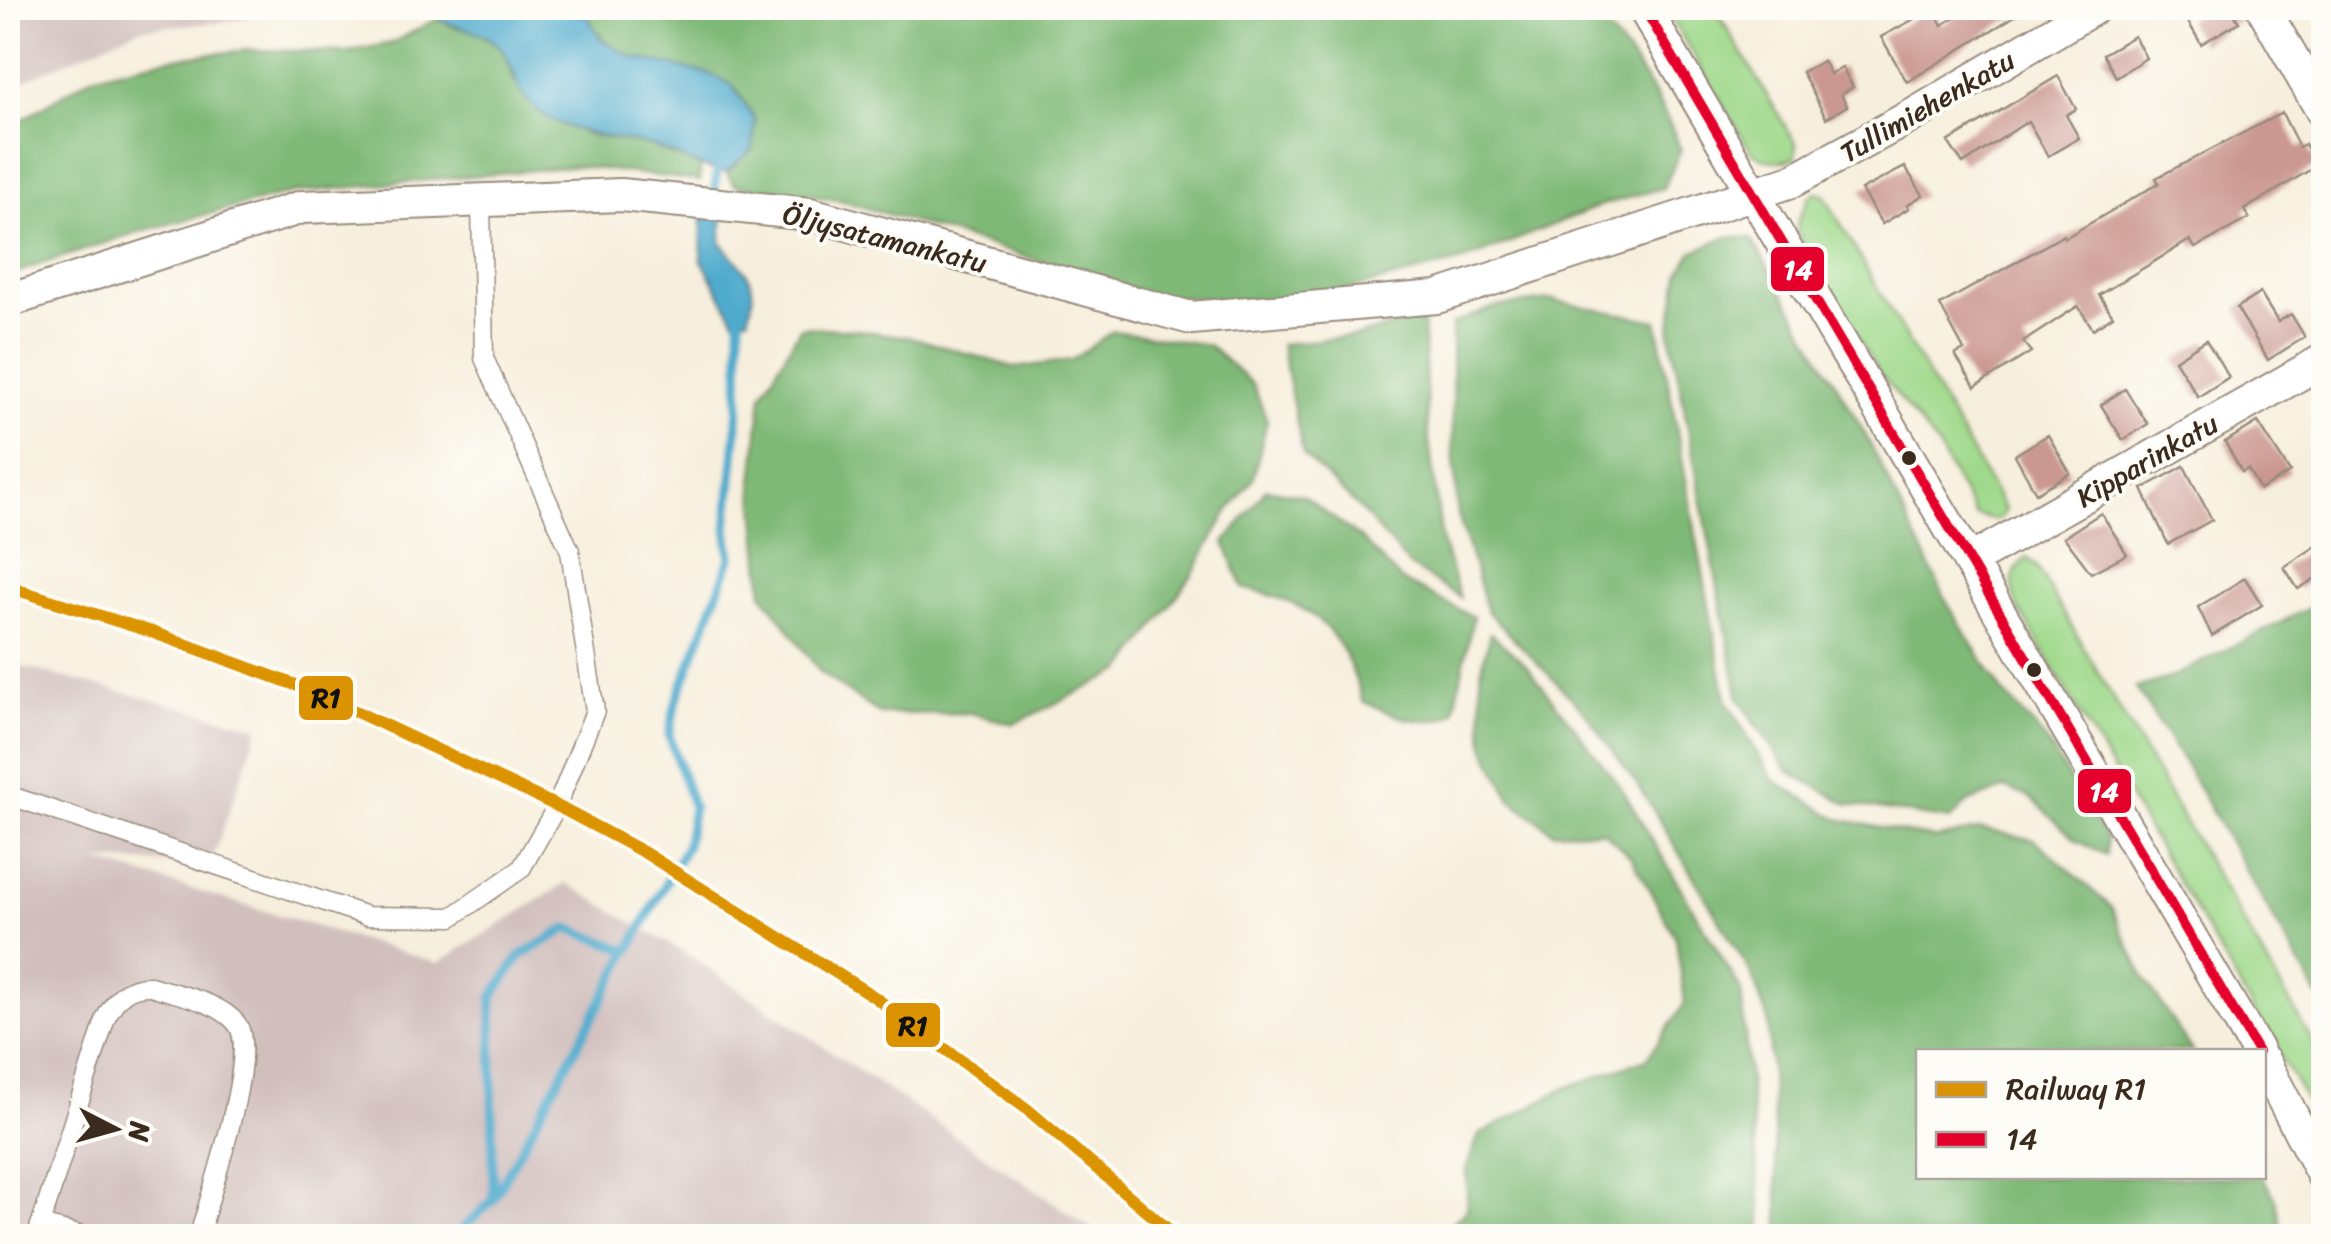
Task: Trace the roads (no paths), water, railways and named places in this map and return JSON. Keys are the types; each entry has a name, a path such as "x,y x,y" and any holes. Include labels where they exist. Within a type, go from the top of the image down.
{"street":[{"path":"1644,8 2256,1049"},
{"name":"Tullimiehenkatu","path":"1754,194 1817,170 2094,8"},
{"path":"2263,8 2324,114"},
{"name":"Öljysatamankatu","path":"8,301 302,207 621,196 810,214 1191,318 1436,297 1754,194"},
{"name":"Kipparinkatu","path":"1971,560 2324,360"},
{"path":"2266,1066 2324,1178"}],"lane":[{"path":"8,794 367,916 452,917 520,869 557,806 595,711 570,551 484,358 481,202"},
{"path":"82,1236 39,1231 106,1016 128,989 151,986 224,1012 236,1022 245,1047 244,1068 199,1236"}],"water":[{"path":"441,8 573,8 589,18 601,40 632,57 711,74 732,85 755,120 753,149 726,172 654,147 551,120 530,104 499,46 477,33 437,19"},
{"path":"702,214 723,216 721,242 744,269 751,284 748,318 735,320 701,259"}],"waterway":[{"path":"715,189 717,171"},
{"path":"461,1236 464,1227 493,1200 686,846 693,808 669,735 676,702 731,558 727,528 739,408 740,319"},
{"path":"493,1196 492,998 520,956 568,928 627,950"}],"rail line":[{"name":"R1","path":"8,587 149,631 312,691 557,806 645,853 873,996 1027,1109 1176,1236"}]}
